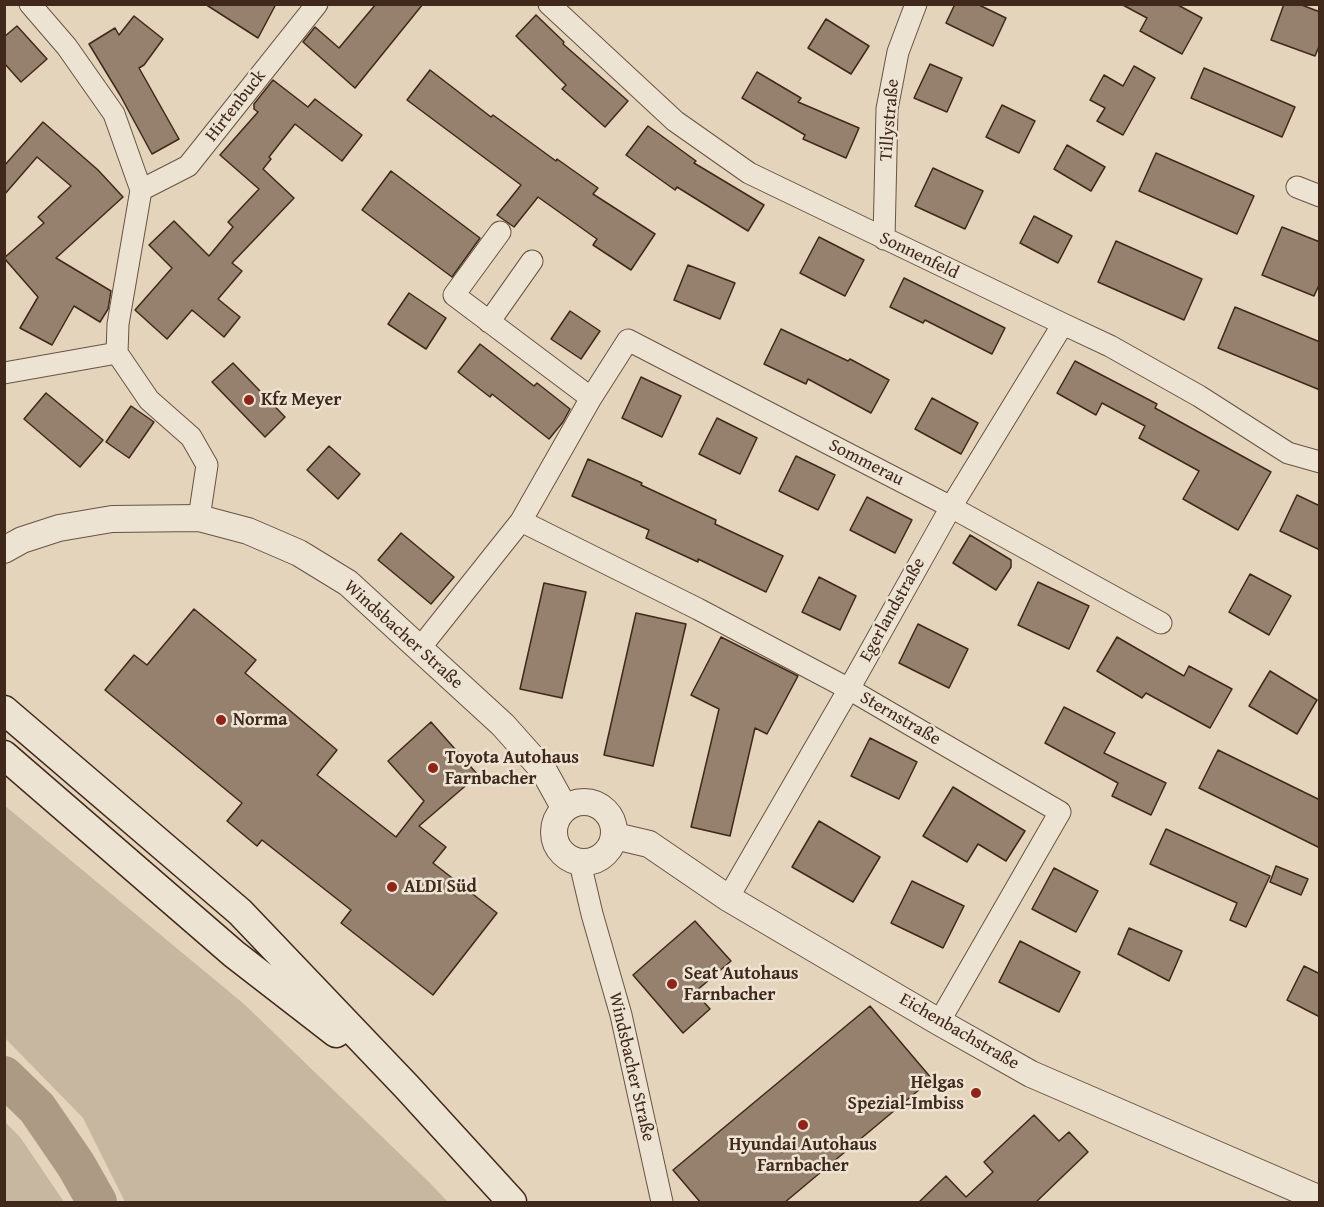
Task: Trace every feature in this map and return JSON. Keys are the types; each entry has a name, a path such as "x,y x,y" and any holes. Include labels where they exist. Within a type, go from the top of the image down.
{"main road":[{"path":"13,717 240,912 407,1087 512,1203"},
{"path":"4,755 234,954 407,1087"}],"street":[{"path":"30,4 67,47 114,114 141,190 118,324 117,354 149,400 191,437 207,465 199,518"},
{"name":"Hirtenbuck","path":"141,190 188,166 317,4"},
{"name":"Sonnenfeld","path":"549,4 675,121 749,173 1110,345 1200,396 1288,453 1320,462"},
{"name":"Tillystraße","path":"884,238 887,109 898,52 916,4"},
{"path":"1297,187 1320,196"},
{"path":"500,232 454,296 591,398"},
{"path":"489,322 532,261"},
{"name":"Egerlandstraße","path":"728,898 951,507 1063,324"},
{"name":"Sommerau","path":"420,648 521,521 591,398 628,340 951,507 1161,623"},
{"path":"4,373 117,354"},
{"name":"Windsbacher Straße","path":"4,550 22,540 59,528 112,519 199,518 248,531 299,553 348,583 503,725 544,771 564,809"},
{"name":"Sternstraße","path":"521,521 698,609 849,689 1060,812 939,1022"},
{"path":"4,694 13,717"},
{"path":"594,803 610,816 615,836 606,854 599,859 580,863 570,860 556,846 554,826 564,809 573,804 594,803"},
{"name":"Eichenbachstraße","path":"615,836 649,844 728,898 1031,1074 1320,1199"},
{"name":"Windsbacher Straße","path":"580,863 621,1015 662,1203"}],"shaded area":[{"path":"4,805 244,1004 448,1202 125,1202 83,1118 5,1038"},
{"path":"5,1122 20,1137 64,1202 5,1202"}],"building":[{"path":"205,4 276,4 258,38"},
{"path":"376,4 423,4 355,88 303,42 315,27 339,48"},
{"path":"955,4 977,4 1006,18 993,46 946,23"},
{"path":"1121,4 1176,4 1202,18 1182,54 1140,31 1147,18"},
{"path":"1284,4 1299,4 1320,12 1320,44 1315,56 1271,40"},
{"path":"536,15 564,42 563,44 628,101 605,127 562,89 566,85 516,36"},
{"path":"134,16 163,39 144,65 139,68 179,139 152,154 89,44 115,28 119,35"},
{"path":"826,19 869,46 851,74 808,48"},
{"path":"17,26 47,59 21,82 4,63 4,37"},
{"path":"930,64 962,78 947,112 914,98"},
{"path":"1134,66 1155,78 1123,135 1097,121 1105,108 1090,100 1104,75 1123,86"},
{"path":"1204,68 1295,107 1282,137 1191,98"},
{"path":"430,70 491,117 493,115 556,161 557,159 598,188 593,194 655,234 631,270 593,245 597,239 538,197 514,227 497,215 521,185 407,100"},
{"path":"757,72 801,98 798,102 859,128 846,158 803,139 805,135 742,98"},
{"path":"273,80 308,107 315,99 362,135 342,161 295,124 269,157 271,159 263,169 294,198 232,263 242,271 218,299 240,317 224,337 192,310 167,339 135,310 172,268 149,245 174,221 209,256 233,227 228,222 259,189 220,155 258,112 254,109 254,104"},
{"path":"1002,105 1035,121 1019,153 986,137"},
{"path":"43,122 98,170 123,197 56,258 111,291 108,309 100,322 74,306 52,345 20,328 38,297 4,258 44,223 38,217 71,186 37,157 4,195 4,166"},
{"path":"648,126 696,161 694,163 764,205 748,231 677,187 675,190 626,155"},
{"path":"1067,145 1105,167 1091,191 1054,169"},
{"path":"1156,153 1254,196 1237,234 1139,191"},
{"path":"933,168 983,191 965,229 915,206"},
{"path":"391,171 480,238 452,277 362,210"},
{"path":"1034,216 1072,236 1058,263 1020,243"},
{"path":"1282,227 1320,242 1320,283 1314,296 1262,275"},
{"path":"819,237 864,260 845,296 800,273"},
{"path":"1116,241 1202,279 1184,320 1098,282"},
{"path":"688,265 735,283 720,319 674,300"},
{"path":"904,278 1005,328 992,354 925,320 923,323 890,307"},
{"path":"409,293 446,318 426,349 388,324"},
{"path":"1235,307 1320,342 1320,390 1218,348"},
{"path":"570,311 600,331 581,359 551,339"},
{"path":"781,329 848,361 850,359 889,380 871,413 808,379 806,384 764,364"},
{"path":"480,344 534,386 537,383 570,409 549,439 492,394 490,397 458,372"},
{"path":"1075,361 1157,404 1155,408 1271,472 1238,530 1183,499 1199,471 1139,438 1145,426 1102,403 1096,415 1057,393"},
{"name":"Kfz Meyer","path":"233,363 285,417 265,437 212,382"},
{"path":"641,377 681,396 662,437 622,418"},
{"path":"46,393 103,440 80,467 24,419"},
{"path":"932,398 978,423 961,454 915,429"},
{"path":"131,406 154,422 129,458 106,442"},
{"path":"717,418 757,438 740,474 699,454"},
{"path":"329,446 360,474 338,499 307,470"},
{"path":"796,456 835,475 818,510 779,491"},
{"path":"588,459 642,483 641,485 716,520 715,524 783,556 766,592 698,559 698,562 646,538 649,530 572,496"},
{"path":"1297,495 1320,506 1320,550 1280,531"},
{"path":"867,497 912,520 895,553 850,530"},
{"path":"401,533 454,577 431,604 378,560"},
{"path":"970,535 1011,560 1011,567 996,590 953,563"},
{"path":"1250,574 1291,596 1269,635 1229,612"},
{"path":"819,577 856,596 840,630 802,612"},
{"path":"1038,582 1089,606 1069,649 1018,625"},
{"path":"544,583 586,592 562,698 520,689"},
{"path":"194,609 256,660 245,673 337,750 317,775 396,837 424,801 388,761 431,722 478,775 419,826 446,847 433,863 497,913 433,995 341,923 351,910 262,840 257,846 227,821 242,803 105,690 134,655 147,665"},
{"path":"636,613 686,624 653,766 604,755"},
{"path":"918,624 968,649 949,688 899,663"},
{"path":"721,637 798,676 767,734 755,728 730,836 691,827 719,709 691,695"},
{"path":"1117,637 1184,676 1189,666 1232,689 1210,728 1146,693 1142,698 1097,671"},
{"path":"1270,671 1317,700 1297,734 1249,706"},
{"path":"1064,707 1115,733 1104,753 1166,783 1151,815 1112,796 1118,783 1045,743"},
{"path":"870,738 917,762 899,799 851,776"},
{"path":"1218,750 1320,800 1320,848 1199,788"},
{"path":"953,787 1025,831 1006,861 978,844 967,862 923,836"},
{"path":"819,821 880,857 853,902 792,867"},
{"path":"1166,829 1270,876 1246,927 1230,920 1237,903 1150,864"},
{"path":"1276,866 1308,879 1301,895 1270,882"},
{"path":"1054,868 1098,891 1076,932 1032,909"},
{"path":"912,881 964,906 943,948 891,923"},
{"name":"Seat Autohaus Farnbacher","path":"695,921 731,961 695,992 710,1009 683,1033 633,975"},
{"path":"1129,928 1182,951 1169,981 1118,954"},
{"path":"1020,941 1080,972 1059,1012 999,982"},
{"path":"1304,966 1320,974 1320,1017 1287,1000"},
{"name":"Hyundai Autohaus Farnbacher","path":"870,1006 932,1079 784,1203 701,1203 673,1170"},
{"path":"1034,1115 1059,1141 1069,1132 1088,1152 1035,1203 918,1203 946,1176 966,1197 993,1172 984,1162"}],"waterway":[{"path":"4,1076 37,1108 76,1165 97,1202"}],"place":[{"name":"Kfz Meyer","path":"249,400"},
{"name":"Norma","path":"221,720"},
{"name":"Toyota Autohaus Farnbacher","path":"433,768"},
{"name":"ALDI Süd","path":"392,887"},
{"name":"Seat Autohaus Farnbacher","path":"672,984"},
{"name":"Helgas Spezial-Imbiss","path":"976,1093"},
{"name":"Hyundai Autohaus Farnbacher","path":"803,1125"}]}
